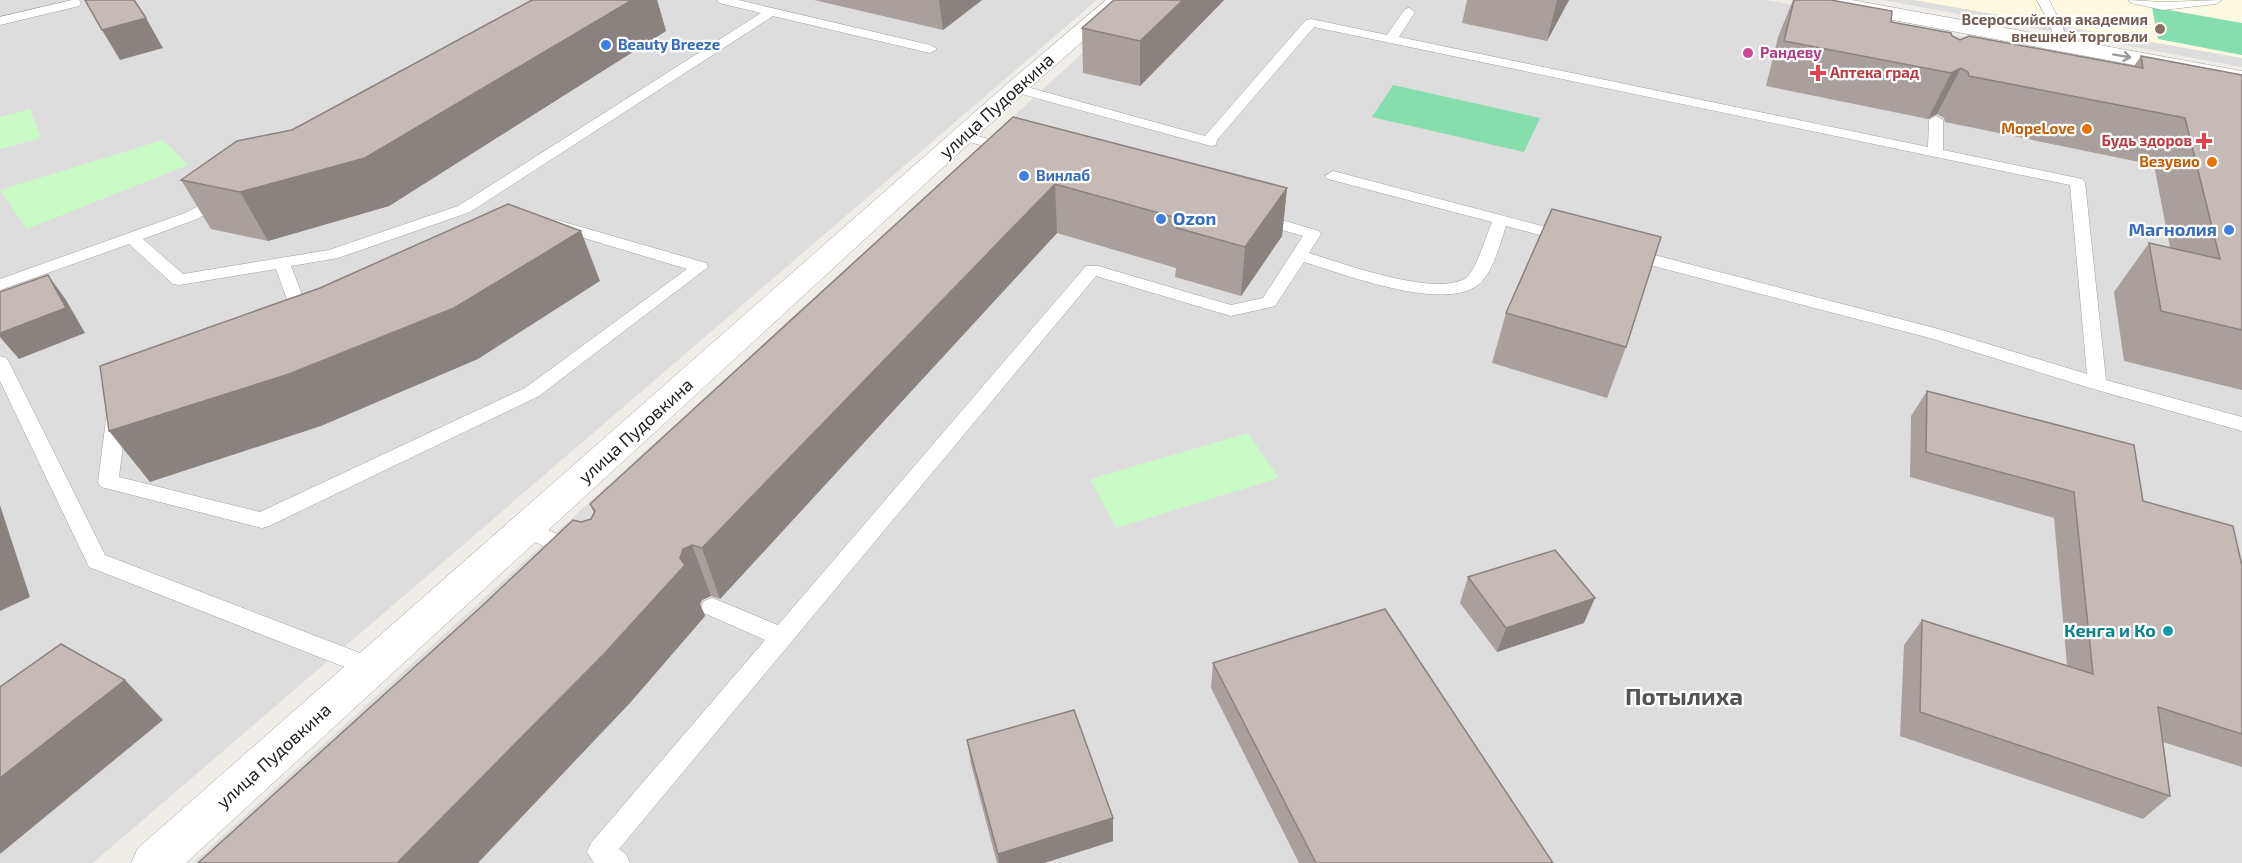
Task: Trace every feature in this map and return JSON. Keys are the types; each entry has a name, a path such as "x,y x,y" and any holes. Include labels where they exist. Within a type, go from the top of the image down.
{"street":[{"name":"улица Пудовкина","path":"153,863 373,668 1016,88 1119,0"},
{"path":"1817,0 1940,28 2060,45 2242,78"}],"lane":[{"path":"723,0 930,49"},
{"path":"2043,0 2057,27 2060,45"},
{"path":"2134,0 2163,6 2216,0"},
{"path":"0,21 75,3"},
{"path":"131,237 179,280 332,254 464,209 771,12"},
{"path":"1391,39 1408,12"},
{"path":"1016,88 1209,141 1311,22 2077,182 2097,384"},
{"path":"1935,152 1936,120"},
{"path":"963,136 1024,153"},
{"path":"1333,176 1581,241"},
{"path":"0,285 191,216 237,190"},
{"path":"617,863 600,852 1092,270 1231,311 1269,302 1313,234 1244,214"},
{"path":"118,397 108,482 262,520 532,392 700,267 534,219"},
{"path":"1300,255 1417,289 1457,290 1474,281 1501,220"},
{"path":"1615,250 1936,334 2097,384 2242,424"},
{"path":"282,263 303,320"},
{"path":"281,328 324,310"},
{"path":"0,362 97,561 373,668"},
{"path":"527,529 593,559"},
{"path":"712,607 781,637"}],"shaded area":[{"path":"0,0 1097,0 93,863 0,863"},
{"path":"1141,0 1766,0 2242,89 2242,863 193,863"},
{"name":"Всероссийская академия внешней торговли","path":"1883,0 2242,0 2242,67"},
{"name":"Всероссийская академия внешней торговли","path":"1914,0 2242,0 2242,58"}],"green space":[{"path":"2152,7 2242,23 2242,55 2158,39"},
{"path":"1393,85 1540,118 1524,152 1372,117"},
{"path":"30,109 41,138 0,149 0,117"},
{"path":"163,140 188,165 27,229 0,190"},
{"path":"1248,433 1279,478 1116,528 1090,479"}],"building":[{"path":"85,0 134,0 146,18 102,30"},
{"path":"532,0 632,0 365,158 240,192 181,180 237,141 292,130"},
{"path":"1114,0 1183,0 1140,41 1082,28"},
{"path":"1794,0 1831,0 1892,11 1891,22 1951,33 1960,40 1969,36 2143,68 2141,56 2242,75 2242,330 2161,311 2149,243 2220,259 2185,118 1969,76 1968,72 1961,68 1951,73 1784,41"},
{"path":"1013,117 1287,188 1245,247 1177,228 1184,220 1055,184 702,548 692,545 683,549 680,558 685,565 604,654 397,863 198,863 482,606 573,520 581,522 591,519 595,511 590,504"},
{"path":"508,204 581,231 454,308 289,374 109,431 100,366 320,288"},
{"path":"1552,209 1661,237 1626,347 1506,313"},
{"path":"48,275 66,308 0,333 0,292"},
{"path":"1927,391 2134,445 2143,501 2233,526 2242,566 2242,734 2158,707 2170,796 1920,712 1922,620 2093,674 2074,492 1926,452"},
{"path":"1555,550 1595,598 1506,628 1468,577"},
{"path":"1385,609 1553,863 1316,863 1213,663"},
{"path":"61,644 125,680 0,778 0,687"},
{"path":"1074,710 1113,818 998,854 967,740"}],"place":[{"name":"Всероссийская академия внешней торговли","path":"2160,29"},
{"name":"Beauty Breeze","path":"606,45"},
{"name":"Рандеву","path":"1748,53"},
{"name":"Аптека град","path":"1818,73"},
{"name":"МореLove","path":"2087,129"},
{"name":"Будь здоров","path":"2204,141"},
{"name":"Везувио","path":"2212,162"},
{"name":"Винлаб","path":"1024,176"},
{"name":"Ozon","path":"1161,219"},
{"name":"Магнолия","path":"2229,230"},
{"name":"Кенга и Ко","path":"2168,631"}],"district":[{"name":"Потылиха","path":"1684,697"}]}
